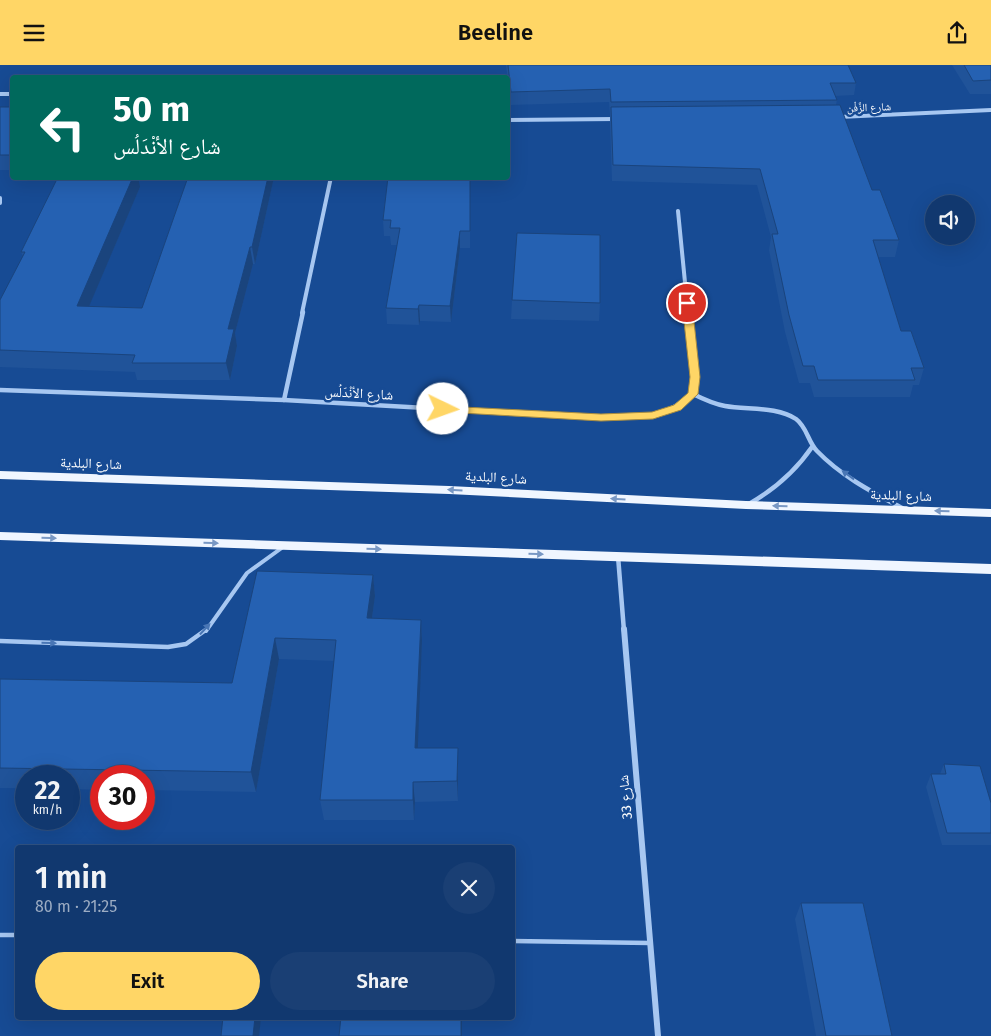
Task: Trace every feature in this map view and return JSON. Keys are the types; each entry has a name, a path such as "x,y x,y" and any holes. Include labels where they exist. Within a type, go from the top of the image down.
{"main road":[{"name":"شارع البلدية","path":"0,475 449,490 746,505 991,513"},
{"path":"0,536 991,569"}],"street":[{"name":"شارع الزَّفْن","path":"830,117 991,110"},
{"path":"510,120 626,119"},
{"path":"284,400 329,180"},
{"path":"0,198 0,203"},
{"path":"678,211 695,377 693,394 723,406 784,413 796,419 805,429 812,447 854,480 905,510"},
{"name":"شارع الأنْدَلُس","path":"0,390 284,400 601,418 653,416 677,407 693,394"},
{"path":"746,505 768,493 787,479 802,464 812,447"},
{"name":"شارع 33","path":"618,557 658,1036"}],"lane":[{"path":"0,641 168,647 186,644 206,631 247,573 285,546"},
{"path":"0,935 15,935"},
{"path":"515,941 650,943"}],"building":[{"path":"508,65 848,65 856,83 830,83 837,100 611,102 610,89 511,92"},
{"path":"964,65 991,65 991,80 973,81"},
{"path":"840,105 872,190 880,190 899,240 873,240 901,331 911,331 924,368 911,368 915,380 818,380 814,366 803,366 789,315 772,234 778,234 760,169 613,165 611,107"},
{"path":"0,107 10,107 10,155 0,155"},
{"path":"57,180 132,180 77,306 142,308 187,180 267,180 252,247 250,247 228,329 234,329 226,363 132,363 135,355 0,350 0,300 25,252 21,252"},
{"path":"388,180 470,180 470,231 460,231 450,306 419,305 418,309 386,308 400,228 390,228 391,220 383,220"},
{"path":"517,233 600,235 600,303 512,300"},
{"path":"257,571 373,575 367,618 421,620 415,748 458,748 457,781 413,782 413,800 320,800 336,640 275,638 251,772 155,770 155,765 90,765 90,769 80,769 80,765 15,765 15,768 0,768 0,679 232,683"},
{"path":"944,764 980,766 991,803 991,833 947,833 931,774 946,774"},
{"path":"801,903 863,903 892,1036 826,1036"},
{"path":"223,1020 255,1020 253,1036 221,1036"},
{"path":"341,1020 461,1020 461,1036 339,1036"}],"route":[{"path":"443,409 601,418 653,416 677,407 693,394 695,377 687,303"}]}
